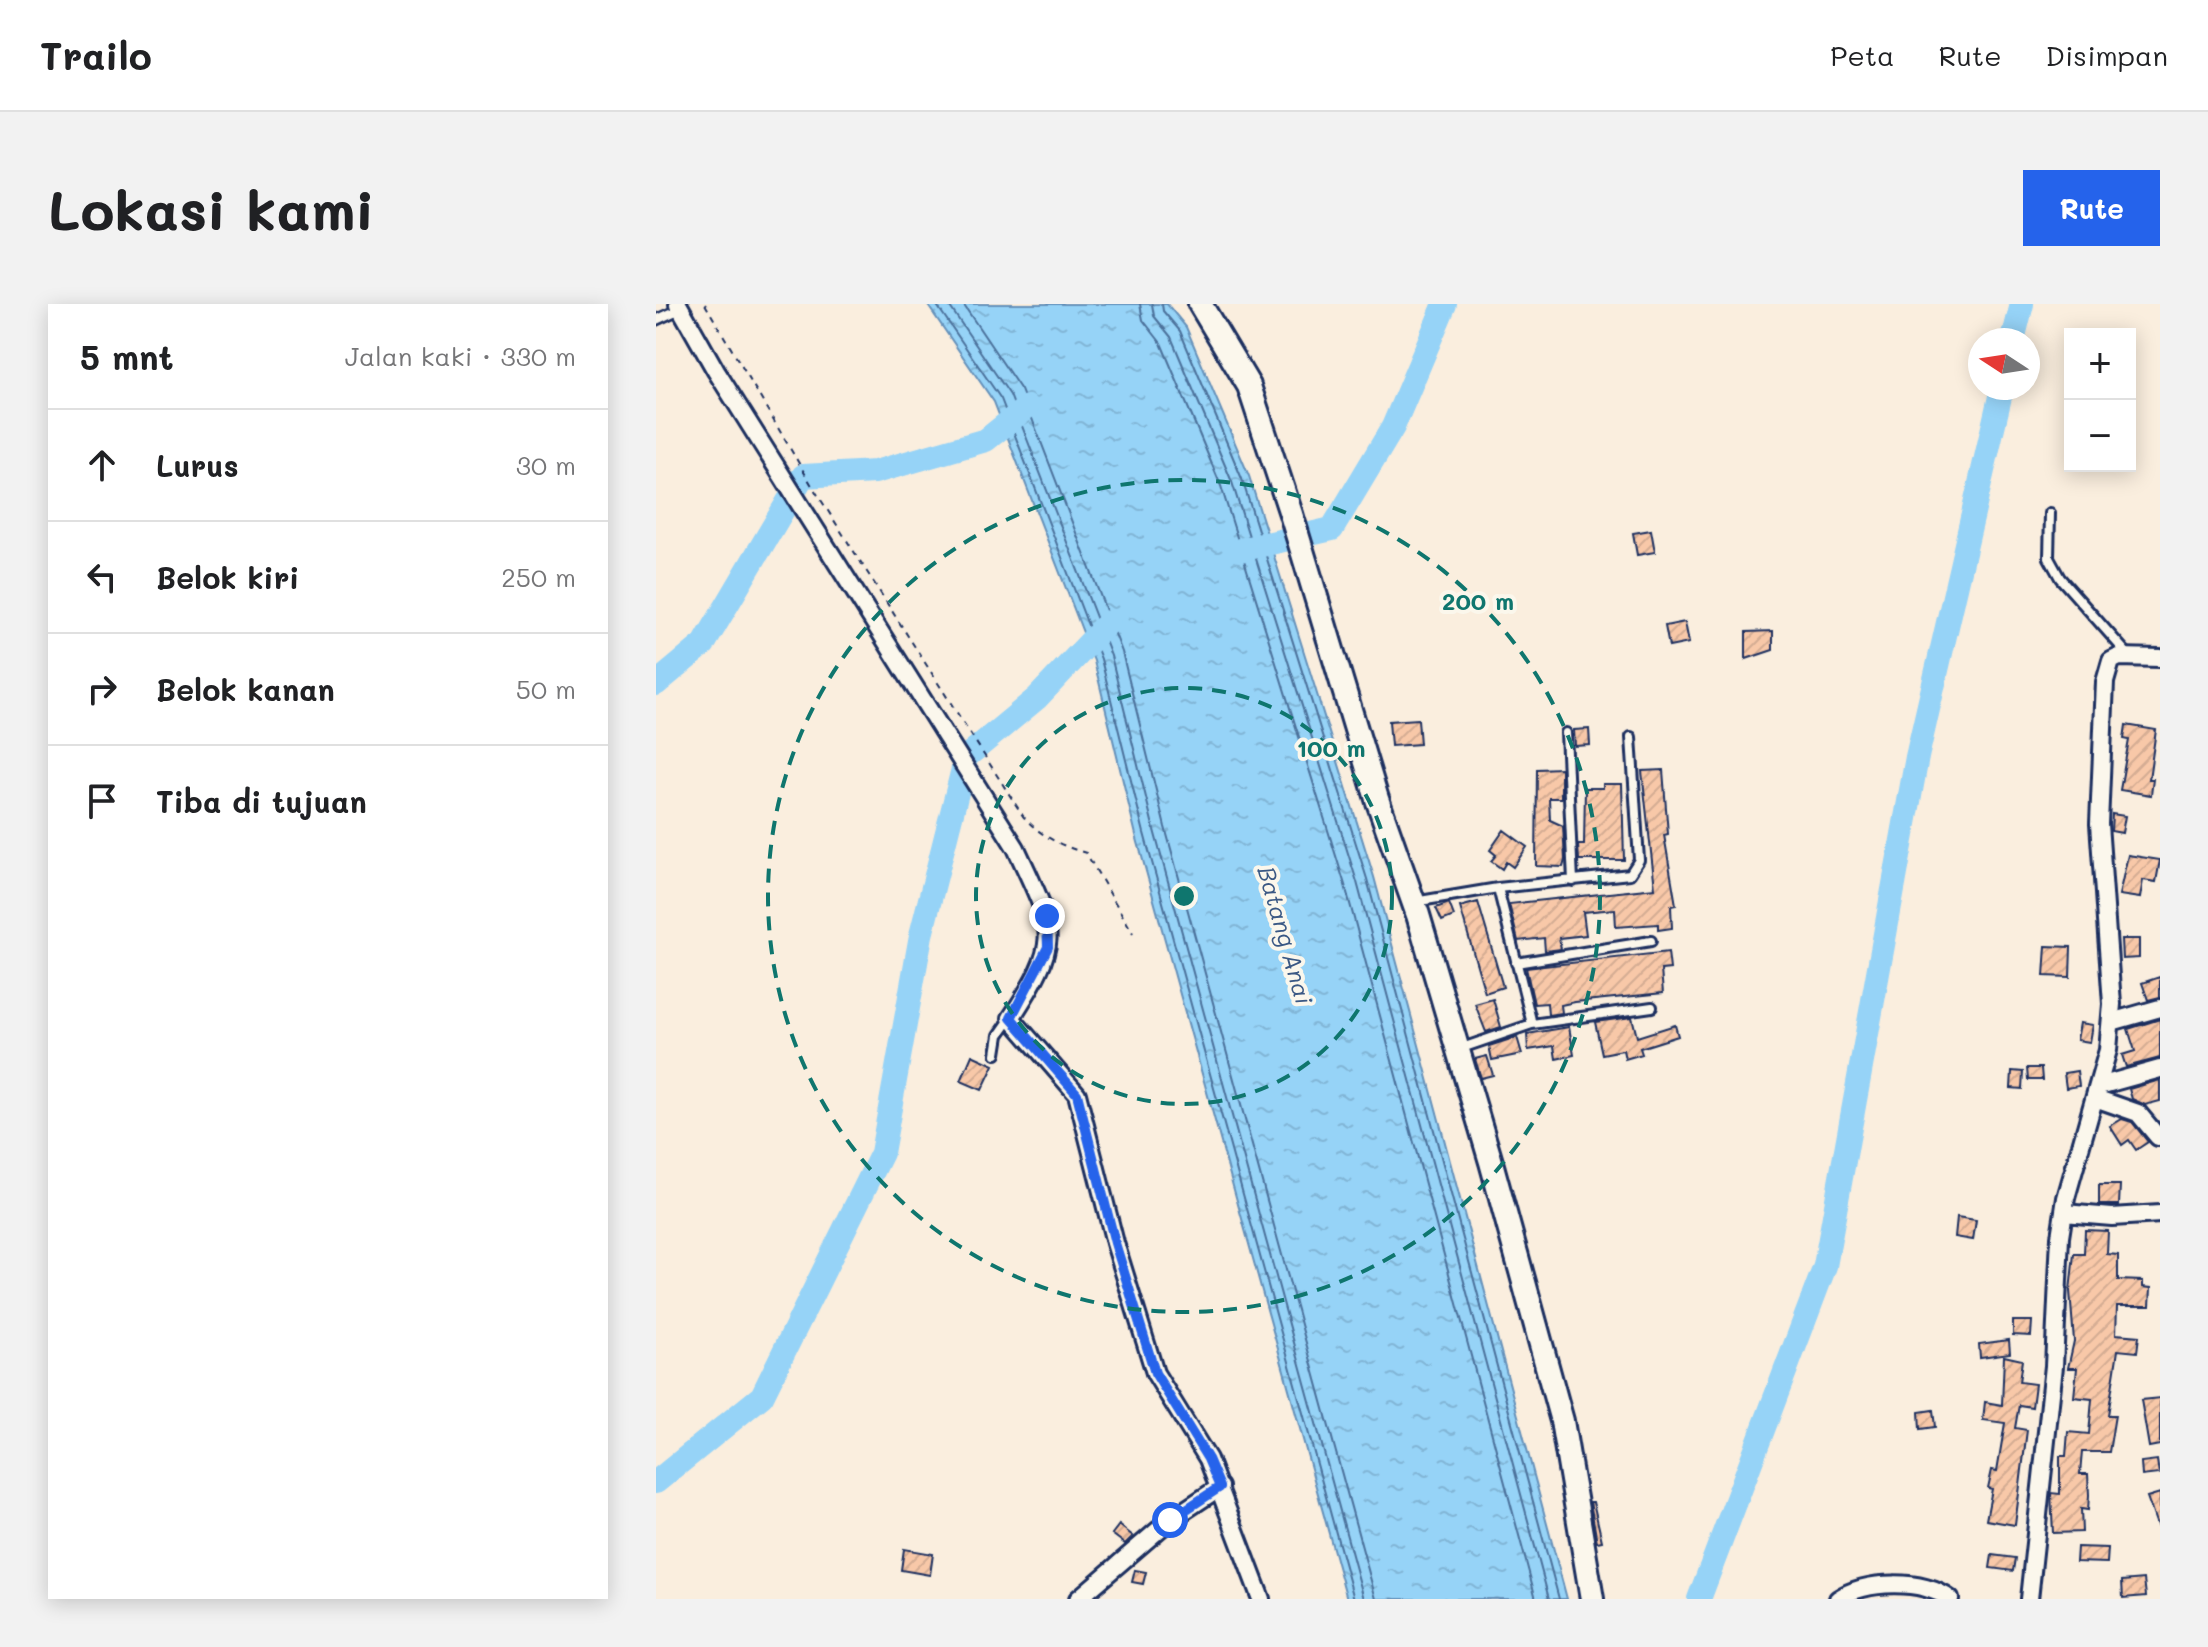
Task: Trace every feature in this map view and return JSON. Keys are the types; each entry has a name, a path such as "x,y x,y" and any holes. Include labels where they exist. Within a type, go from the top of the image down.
{"street":[{"path":"1200,304 1249,386 1377,799 1414,902 1562,1421 1592,1599"},
{"path":"679,307 1016,848 1050,925 1044,957 1011,1018 1077,1094 1115,1243 1155,1373 1208,1459 1261,1599"},
{"path":"2029,1599 2054,1366 2064,1213 2097,1092 2111,1022 2099,824 2105,682 2111,661 2131,657 2160,658"},
{"path":"2111,1022 2160,1008"},
{"path":"2097,1092 2160,1069"},
{"path":"2097,1092 2138,1113 2158,1137"},
{"path":"2064,1213 2112,1217 2160,1214"},
{"path":"1078,1599 1170,1520 1220,1487"},
{"path":"1838,1599 1861,1586 1882,1585 1932,1591 1950,1599"}],"lane":[{"path":"656,320 679,307"},
{"path":"2050,513 2049,558 2060,578 2131,657"},
{"path":"1566,733 1573,881"},
{"path":"1414,902 1498,888 1619,876 1637,868 1637,807 1631,737"},
{"path":"1498,888 1532,1024"},
{"path":"1516,963 1651,941"},
{"path":"1458,1050 1532,1024 1652,1007"},
{"path":"996,1054 999,1035 1011,1018"}],"path":[{"path":"705,304 814,489 1004,787 1034,829 1061,846 1086,853 1133,933"}],"water":[{"name":"Batang Anai","path":"927,304 1167,304 1186,327 1249,476 1374,877 1567,1599 1347,1599 1136,835 1094,661 994,402"}],"building":[{"path":"1651,530 1655,552 1637,555 1633,533"},
{"path":"1685,622 1689,643 1669,647 1665,626"},
{"path":"1773,631 1773,650 1746,659 1746,632"},
{"path":"1418,719 1420,744 1391,746 1389,721"},
{"path":"2126,725 2156,730 2149,779 2153,779 2151,795 2120,790 2129,740 2124,739"},
{"path":"1589,729 1590,745 1575,746 1574,730"},
{"path":"1561,768 1561,798 1549,798 1550,820 1563,826 1565,860 1563,867 1536,866 1537,769"},
{"path":"1663,770 1668,834 1664,835 1676,905 1671,906 1672,928 1658,930 1658,924 1616,927 1615,909 1583,912 1586,935 1559,938 1561,949 1545,951 1544,938 1518,941 1509,904 1655,888 1642,771"},
{"path":"1603,784 1622,784 1624,860 1579,860 1578,845 1584,845 1585,788 1603,788"},
{"path":"2112,814 2125,816 2122,833 2111,831"},
{"path":"1504,830 1527,847 1513,867 1506,862 1502,869 1491,861 1496,855 1490,850"},
{"path":"2128,855 2160,860 2156,882 2143,880 2140,898 2119,895"},
{"path":"1478,902 1503,987 1485,993 1460,907"},
{"path":"1449,903 1454,916 1442,921 1436,908"},
{"path":"2121,939 2139,939 2139,958 2122,959"},
{"path":"2046,946 2071,947 2070,977 2044,976"},
{"path":"1668,952 1670,969 1661,970 1663,993 1575,1002 1561,1005 1562,1013 1548,1015 1547,1003 1534,1004 1526,968"},
{"path":"2160,977 2160,997 2148,1000 2142,983"},
{"path":"1493,999 1501,1027 1486,1032 1475,1004"},
{"path":"1632,1017 1637,1037 1675,1025 1678,1036 1640,1048 1642,1054 1625,1059 1623,1050 1602,1054 1595,1022"},
{"path":"2160,1019 2160,1058 2126,1067 2122,1055 2135,1051 2128,1029"},
{"path":"2080,1023 2093,1025 2090,1042 2077,1040"},
{"path":"1569,1027 1574,1055 1556,1059 1554,1046 1528,1050 1527,1034"},
{"path":"1517,1037 1522,1054 1492,1060 1489,1046"},
{"path":"972,1055 994,1065 982,1090 961,1081"},
{"path":"1487,1056 1493,1075 1481,1078 1475,1059"},
{"path":"2027,1068 2041,1068 2042,1080 2028,1080"},
{"path":"2012,1071 2023,1072 2022,1089 2011,1088"},
{"path":"2077,1071 2079,1086 2066,1088 2064,1073"},
{"path":"2160,1080 2160,1101 2145,1105 2132,1099 2129,1089"},
{"path":"2122,1119 2132,1122 2148,1142 2136,1150 2129,1140 2122,1145 2110,1126"},
{"path":"2099,1185 2120,1185 2119,1205 2099,1205"},
{"path":"1957,1217 1976,1220 1973,1240 1955,1237"},
{"path":"2085,1230 2108,1231 2107,1254 2118,1255 2118,1280 2143,1281 2143,1287 2151,1288 2150,1306 2117,1306 2116,1334 2139,1336 2137,1352 2118,1350 2108,1415 2115,1415 2109,1452 2082,1452 2080,1474 2088,1474 2089,1495 2088,1510 2081,1509 2082,1532 2053,1533 2051,1493 2060,1494 2060,1456 2066,1456 2068,1432 2089,1434 2092,1399 2074,1397 2077,1368 2068,1368 2074,1341 2070,1291 2074,1254 2084,1254"},
{"path":"2013,1321 2032,1321 2031,1336 2013,1335"},
{"path":"2009,1340 2010,1353 1980,1357 1979,1344"},
{"path":"2004,1356 2022,1360 2019,1382 2035,1384 2032,1407 2019,1405 2015,1428 2027,1430 2015,1525 1986,1520 1992,1489 1988,1488 1992,1470 1997,1471 2005,1423 1983,1420 1985,1402 2002,1405"},
{"path":"2160,1398 2160,1445 2149,1447 2141,1400"},
{"path":"1933,1410 1935,1427 1920,1429 1919,1412"},
{"path":"2157,1460 2159,1474 2142,1476 2141,1462"},
{"path":"2160,1493 2160,1528 2158,1528 2147,1497"},
{"path":"1590,1502 1593,1502 1602,1541 1597,1542"},
{"path":"1119,1525 1133,1536 1125,1544 1112,1534"},
{"path":"2077,1547 2108,1548 2107,1563 2076,1562"},
{"path":"904,1549 933,1554 930,1575 901,1570"},
{"path":"1992,1555 2015,1558 2013,1571 1990,1568"},
{"path":"1135,1570 1146,1572 1143,1584 1132,1582"},
{"path":"2144,1579 2146,1596 2123,1598 2122,1581"}],"waterway":[{"path":"1240,550 1332,529 1393,427 1445,304"},
{"path":"2016,328 2022,304"},
{"path":"1699,1599 1825,1266 1917,757 1999,400"},
{"path":"656,684 704,644 803,476 875,472 986,440 1027,407"},
{"path":"656,1482 762,1396 882,1153 921,935 966,757 1037,698 1109,622"}],"route":[{"path":"1047,916 1050,925 1048,947 1011,1018 1077,1094 1115,1243 1155,1373 1208,1459 1220,1487 1170,1520"}]}
